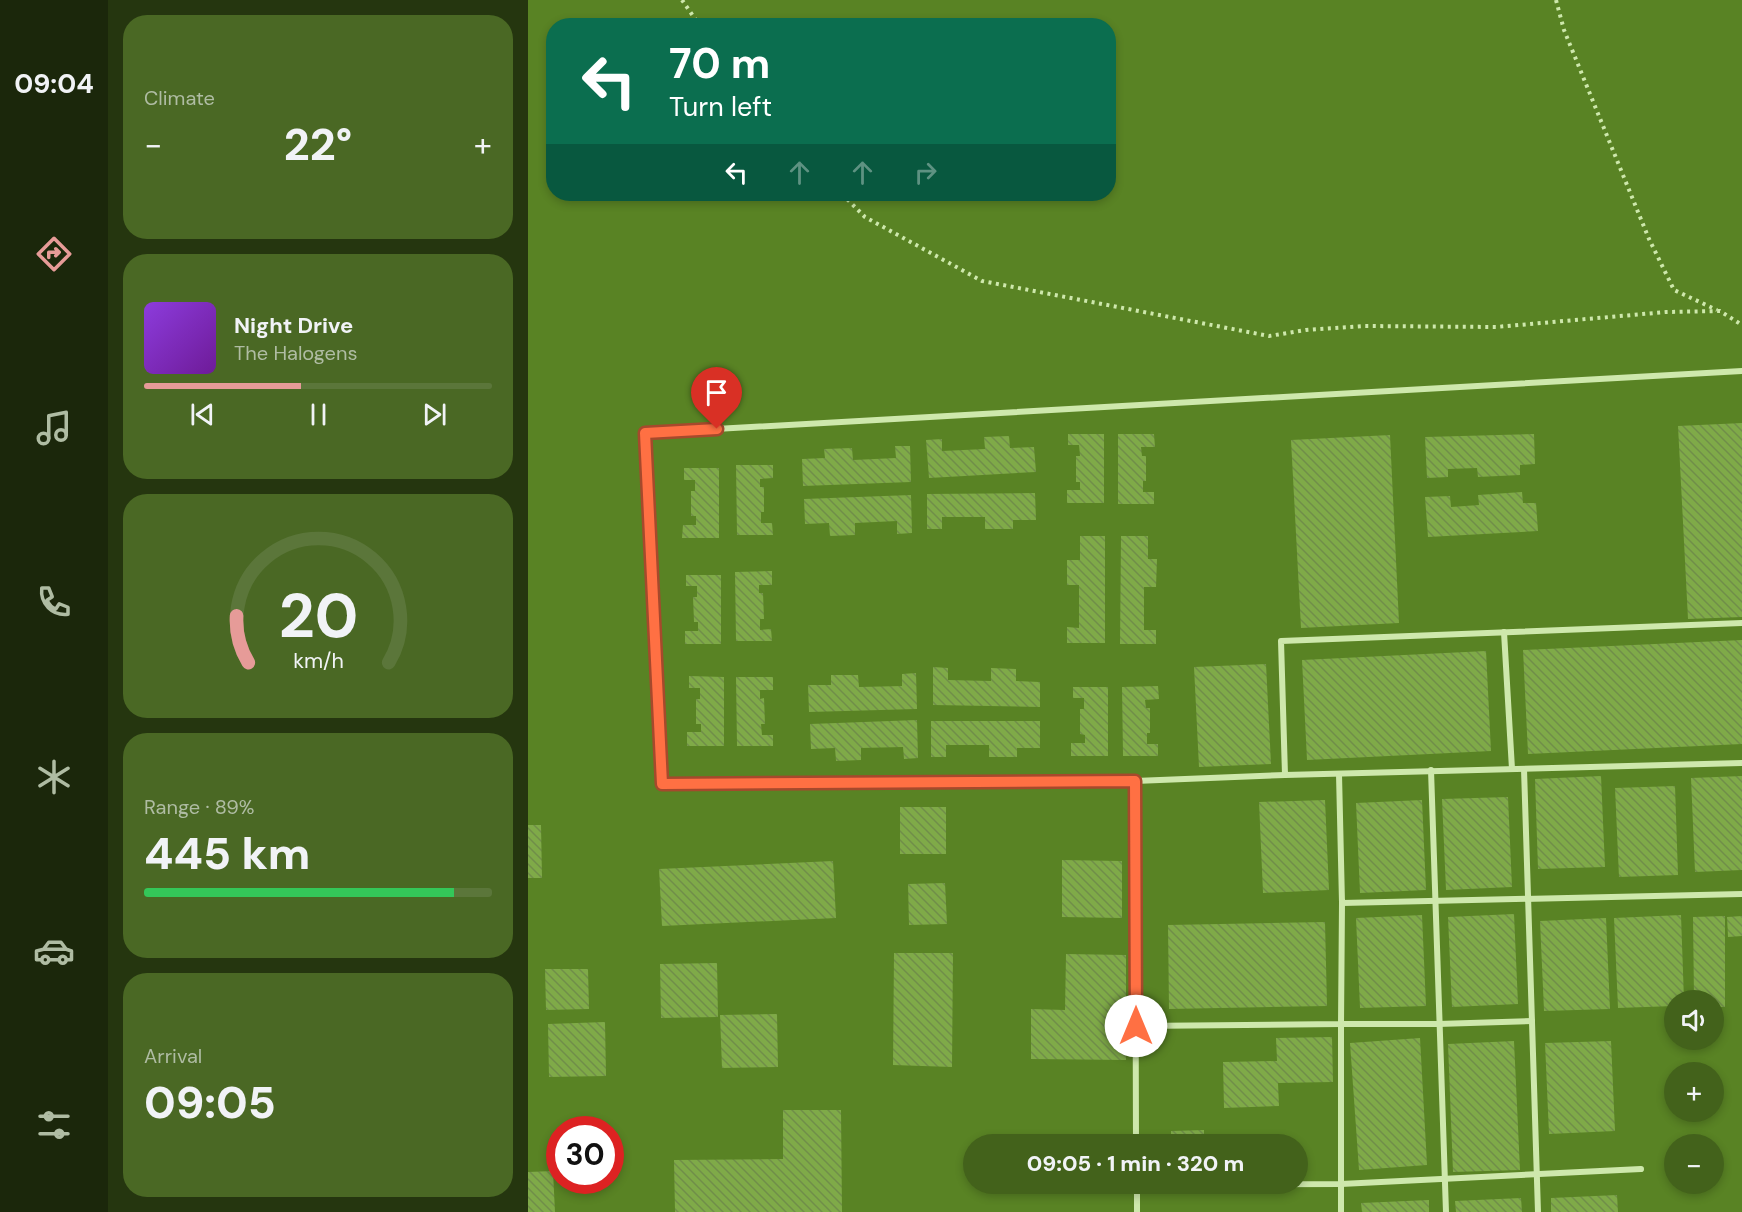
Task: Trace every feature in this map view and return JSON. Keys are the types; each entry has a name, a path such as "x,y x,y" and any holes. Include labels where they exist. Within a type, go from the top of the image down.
{"street":[{"path":"1742,370 645,433 662,784 1135,781 1431,770 1742,763"},
{"path":"1285,775 1281,641 1742,623"},
{"path":"1504,632 1512,769"},
{"path":"1524,769 1530,899 1538,1212"},
{"path":"1431,770 1446,1212"},
{"path":"1339,774 1342,903 1341,1212"},
{"path":"1135,781 1137,1134"},
{"path":"1342,903 1742,894"},
{"path":"1136,1026 1438,1024 1532,1021"},
{"path":"1308,1184 1641,1169"},
{"path":"1137,1194 1137,1212"}],"path":[{"path":"682,0 694,18"},
{"path":"1556,0 1564,30 1649,239 1674,290 1742,325"},
{"path":"849,201 865,217 982,281 1269,336 1306,330 1365,326 1496,327 1666,312 1720,312"}],"building":[{"path":"1742,423 1742,617 1688,619 1678,426"},
{"path":"1068,434 1104,434 1104,503 1067,503 1067,490 1080,490 1080,482 1076,482 1076,456 1080,456 1079,445 1068,445"},
{"path":"1118,434 1154,434 1155,447 1141,447 1142,456 1146,456 1146,481 1143,481 1143,492 1154,492 1154,504 1118,504"},
{"path":"1534,434 1535,464 1520,465 1520,475 1478,477 1477,468 1448,469 1448,477 1427,478 1425,437"},
{"path":"1390,435 1399,623 1301,628 1291,440"},
{"path":"1009,436 1010,448 1034,447 1036,472 929,478 926,440 942,439 942,451 985,449 984,437"},
{"path":"895,446 910,446 911,482 803,486 802,459 825,458 824,449 852,448 853,460 896,458"},
{"path":"736,465 773,465 773,478 760,479 760,487 764,487 764,512 761,512 761,523 772,523 773,535 737,535"},
{"path":"684,468 719,468 719,538 682,538 683,525 696,525 696,516 691,516 691,491 695,491 695,480 684,480"},
{"path":"1522,492 1523,503 1536,503 1538,531 1428,537 1425,497 1450,496 1451,507 1479,505 1478,495"},
{"path":"1035,493 1036,520 1013,520 1013,529 985,529 985,517 942,517 942,529 927,529 927,494"},
{"path":"911,495 912,533 897,534 897,521 855,523 855,535 830,536 829,523 805,524 804,499"},
{"path":"1080,536 1105,536 1105,643 1067,643 1067,627 1079,628 1079,585 1067,585 1067,560 1080,560"},
{"path":"1121,536 1148,536 1148,559 1157,559 1156,587 1144,587 1144,630 1156,630 1156,644 1120,644"},
{"path":"772,571 772,585 759,585 759,593 763,593 764,619 760,619 760,630 771,629 772,641 736,641 735,572"},
{"path":"686,575 721,575 721,644 685,644 685,631 698,631 698,622 694,622 693,597 697,597 697,586 686,586"},
{"path":"1742,640 1742,744 1528,754 1523,650"},
{"path":"1486,651 1491,751 1307,760 1302,660"},
{"path":"1266,664 1271,764 1199,767 1194,667"},
{"path":"933,667 948,668 948,680 991,681 991,668 1016,669 1016,681 1040,682 1040,707 933,705"},
{"path":"916,673 917,709 809,712 808,685 831,685 831,675 858,675 859,687 902,686 902,674"},
{"path":"689,676 724,677 724,746 687,746 687,732 701,732 701,724 696,724 696,699 700,699 700,688 689,688"},
{"path":"736,677 773,677 773,690 760,690 760,699 764,698 765,724 761,724 762,735 773,735 773,746 737,746"},
{"path":"1158,686 1159,699 1145,700 1146,708 1150,708 1150,733 1147,733 1147,744 1158,744 1158,756 1123,756 1122,687"},
{"path":"1073,687 1108,687 1108,756 1071,756 1071,743 1085,743 1085,735 1080,734 1080,709 1084,709 1084,698 1073,698"},
{"path":"917,720 918,758 904,759 903,747 861,748 861,760 836,761 835,748 811,749 810,724"},
{"path":"931,721 1040,721 1040,748 1017,748 1017,757 989,757 989,745 946,745 946,757 931,757"},
{"path":"1601,776 1605,867 1538,869 1535,779"},
{"path":"1742,776 1742,870 1695,872 1691,778"},
{"path":"1675,786 1678,875 1619,877 1615,788"},
{"path":"1508,797 1512,887 1446,890 1442,799"},
{"path":"1325,800 1329,890 1263,893 1259,802"},
{"path":"1422,800 1426,890 1360,893 1356,803"},
{"path":"900,807 946,807 946,854 900,854"},
{"path":"528,825 541,825 542,878 528,878"},
{"path":"1062,860 1122,861 1122,918 1062,917"},
{"path":"833,861 836,918 662,926 659,869"},
{"path":"945,883 947,924 909,925 908,884"},
{"path":"1514,914 1518,1004 1452,1007 1448,917"},
{"path":"1422,915 1426,1006 1360,1008 1356,918"},
{"path":"1681,915 1684,990 1664,990 1664,1006 1618,1008 1614,918"},
{"path":"1725,916 1725,1007 1724,990 1694,990 1693,917"},
{"path":"1742,916 1742,936 1728,937 1727,917"},
{"path":"1606,918 1610,1009 1544,1011 1540,921"},
{"path":"1325,922 1327,1006 1169,1009 1168,925"},
{"path":"894,953 953,953 952,1067 893,1065"},
{"path":"1066,954 1126,955 1126,1060 1031,1059 1031,1009 1065,1010"},
{"path":"717,963 718,1017 661,1018 660,964"},
{"path":"545,969 588,969 589,1009 546,1010"},
{"path":"777,1014 778,1067 722,1068 720,1015"},
{"path":"605,1022 606,1076 549,1077 548,1024"},
{"path":"1332,1037 1333,1082 1278,1083 1279,1106 1224,1108 1223,1062 1277,1061 1276,1038"},
{"path":"1420,1038 1427,1165 1359,1170 1350,1043"},
{"path":"1514,1041 1520,1170 1453,1172 1448,1044"},
{"path":"1611,1041 1615,1131 1549,1134 1545,1043"},
{"path":"783,1110 841,1110 842,1212 675,1212 674,1160 783,1159"},
{"path":"1204,1130 1204,1134 1171,1134 1171,1131"},
{"path":"546,1171 546,1194 554,1194 555,1212 528,1212 528,1172"},
{"path":"1617,1195 1618,1212 1551,1212 1551,1198"},
{"path":"1521,1198 1522,1212 1456,1212 1455,1201"},
{"path":"1429,1200 1429,1212 1362,1212 1361,1203"}],"route":[{"path":"717,429 645,433 662,784 1135,781 1136,1026"}]}
